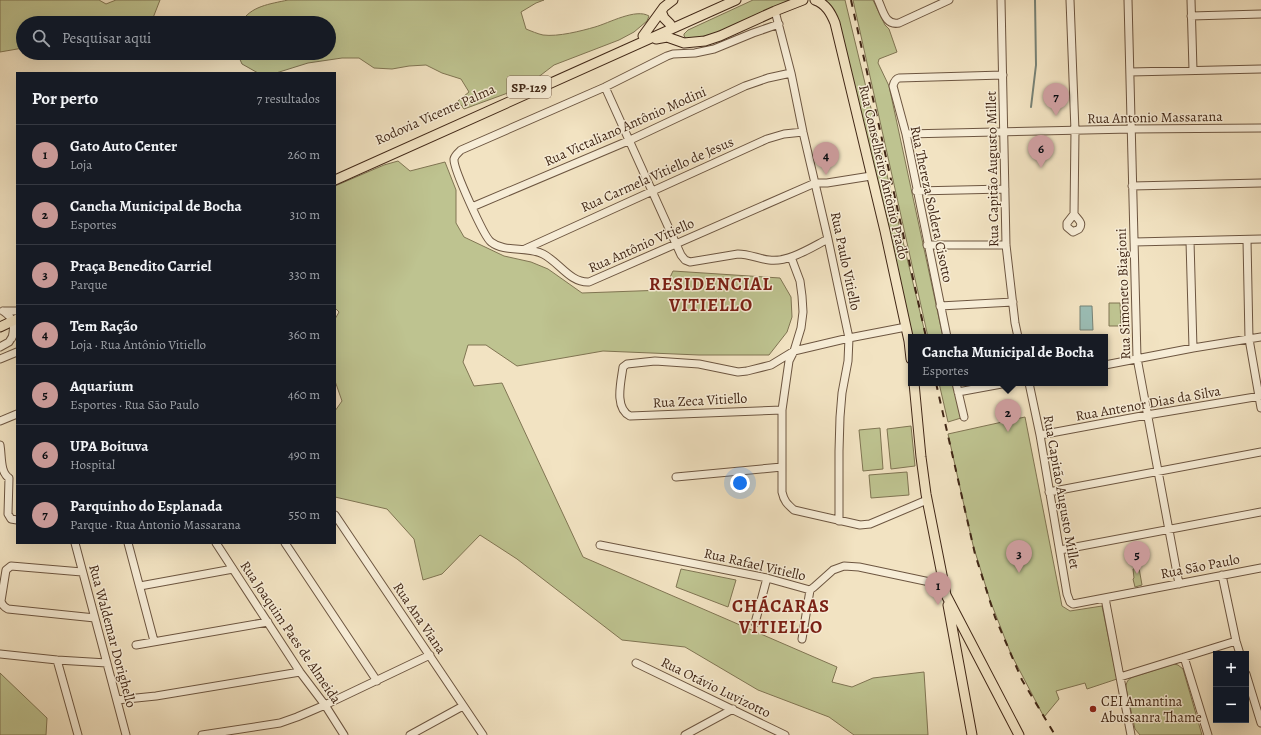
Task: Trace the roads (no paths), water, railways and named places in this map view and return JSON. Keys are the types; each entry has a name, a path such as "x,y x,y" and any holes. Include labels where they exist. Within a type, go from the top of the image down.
{"main road":[{"path":"640,40 664,7 673,0"},
{"name":"Rodovia Vicente Palma","path":"336,176 404,143 672,26 723,0"},
{"name":"SP-129","path":"672,26 736,0"},
{"path":"640,40 665,37 684,43 705,41 803,0"},
{"name":"Rua Conselheiro Antônio Prado","path":"815,0 823,4 828,9 835,23 885,231 908,340"},
{"path":"662,11 664,18 672,26 675,36 684,43"},
{"name":"Rodovia Vicente Palma","path":"336,180 640,40"},
{"path":"0,327 16,323"},
{"path":"914,386 927,500 972,735"},
{"path":"946,595 1019,735"},
{"path":"953,634 957,629 963,628"}],"street":[{"path":"878,0 888,20 892,24 899,23 949,0"},
{"name":"Rua Capitão Augusto Millet","path":"1001,0 1006,245 1017,334"},
{"path":"1070,0 1075,130 1074,214"},
{"name":"Rua Simoneto Biagioni","path":"1128,0 1137,358 1179,584"},
{"path":"1191,0 1193,70"},
{"name":"Rua Paulo Vitiello","path":"775,11 828,239 849,338 848,361 842,393 838,451 839,521"},
{"path":"1191,16 1261,14"},
{"path":"779,24 714,49 667,56 605,87 628,141 681,255 685,260 690,262 745,254 776,261 791,257 828,239"},
{"path":"1130,72 1261,69"},
{"name":"Rua Victaliano Antônio Modini","path":"472,207 628,141 745,86 768,78 790,73"},
{"name":"Rua Thereza Soldera Cisotto","path":"946,334 916,192 906,134 893,86 895,81 899,78 1003,75"},
{"name":"Rua Antônio Vitiello","path":"605,87 462,150 457,154 454,158 458,175 489,241 496,246 525,249 544,255 576,280 589,282 815,182 827,183 871,176"},
{"name":"Rua Antonio Massarana","path":"906,134 1261,128"},
{"name":"Rua Carmela Vitiello de Jesus","path":"525,249 767,139 784,134 803,132"},
{"path":"1132,186 1261,183"},
{"path":"916,192 1005,189"},
{"path":"1247,240 1249,339 1261,408"},
{"path":"1134,242 1261,240"},
{"path":"1190,241 1193,348"},
{"path":"928,245 1006,245"},
{"path":"791,257 800,281 803,312 801,328 794,351 789,361 782,410 783,499 786,504 794,510 860,526 870,524 927,500"},
{"path":"940,306 1013,302"},
{"path":"1,311 16,311"},
{"path":"0,347 12,338 16,323 8,314 1,311"},
{"path":"794,351 906,327"},
{"path":"1108,364 1261,337"},
{"name":"Rua Zeca Vitiello","path":"782,410 632,417 627,415 623,410 620,399 623,368 627,364 655,361 699,364 738,372 771,365 794,351"},
{"path":"0,359 16,352"},
{"path":"957,386 964,417"},
{"path":"958,392 991,386"},
{"name":"Rua Capitão Augusto Millet","path":"1030,386 1040,435 1068,598 1069,602 1073,604"},
{"name":"Rua Antenor Dias da Silva","path":"1040,435 1147,415 1260,397"},
{"path":"0,421 16,414"},
{"path":"0,445 1,471 4,476 8,514 14,520"},
{"path":"1049,492 1261,452"},
{"path":"676,477 782,467"},
{"path":"4,476 16,479"},
{"path":"1060,550 1261,512"},
{"name":"Rua Ana Viana","path":"336,517 483,735"},
{"name":"Rua Waldemar Dorighello","path":"75,544 126,735"},
{"path":"128,544 154,641"},
{"name":"Rua Joaquim Paes de Almeida","path":"217,544 300,672 325,705 344,735"},
{"path":"286,544 377,681"},
{"name":"Rua Rafael Vitiello","path":"600,545 767,578 810,590 833,570 844,566 859,567 944,585"},
{"path":"82,572 14,566 8,567 6,570 1,601 4,607 8,608 95,618"},
{"name":"Rua São Paulo","path":"1073,604 1261,568"},
{"path":"140,586 233,569"},
{"path":"1222,575 1239,651"},
{"path":"755,624 767,578"},
{"path":"802,639 810,590"},
{"path":"1105,598 1132,735"},
{"path":"136,645 268,622"},
{"path":"1120,677 1236,640"},
{"path":"0,654 57,660 107,663"},
{"path":"202,735 280,723 325,705 430,656"},
{"path":"1184,657 1208,735"},
{"path":"57,660 78,735"},
{"name":"Rua Otávio Luvizotto","path":"636,663 784,735"},
{"path":"117,700 156,696 300,672"},
{"path":"1249,684 1261,723"},
{"path":"410,735 463,706"},
{"path":"685,735 733,709"}],"water":[{"path":"1080,306 1092,306 1093,330 1080,330"}],"waterway":[{"path":"1031,107 1036,65 1035,0"}],"railway":[{"path":"851,0 925,334"},
{"path":"937,386 975,554 995,617 1022,680 1055,735"}],"place":[{"name":"Parquinho do Esplanada","path":"1056,116"},
{"name":"UPA Boituva","path":"1041,168"},
{"name":"Tem Ração","path":"826,175"},
{"name":"Cancha Municipal de Bocha","path":"1008,432"},
{"name":"Praça Benedito Carriel","path":"1019,573"},
{"name":"Aquarium","path":"1137,574"},
{"name":"Gato Auto Center","path":"938,605"},
{"name":"CEI Amantina Abussanra Thame","path":"1093,709"}],"district":[{"name":"RESIDENCIAL VITIELLO","path":"711,294"},
{"name":"CHÁCARAS VITIELLO","path":"781,616"}]}
